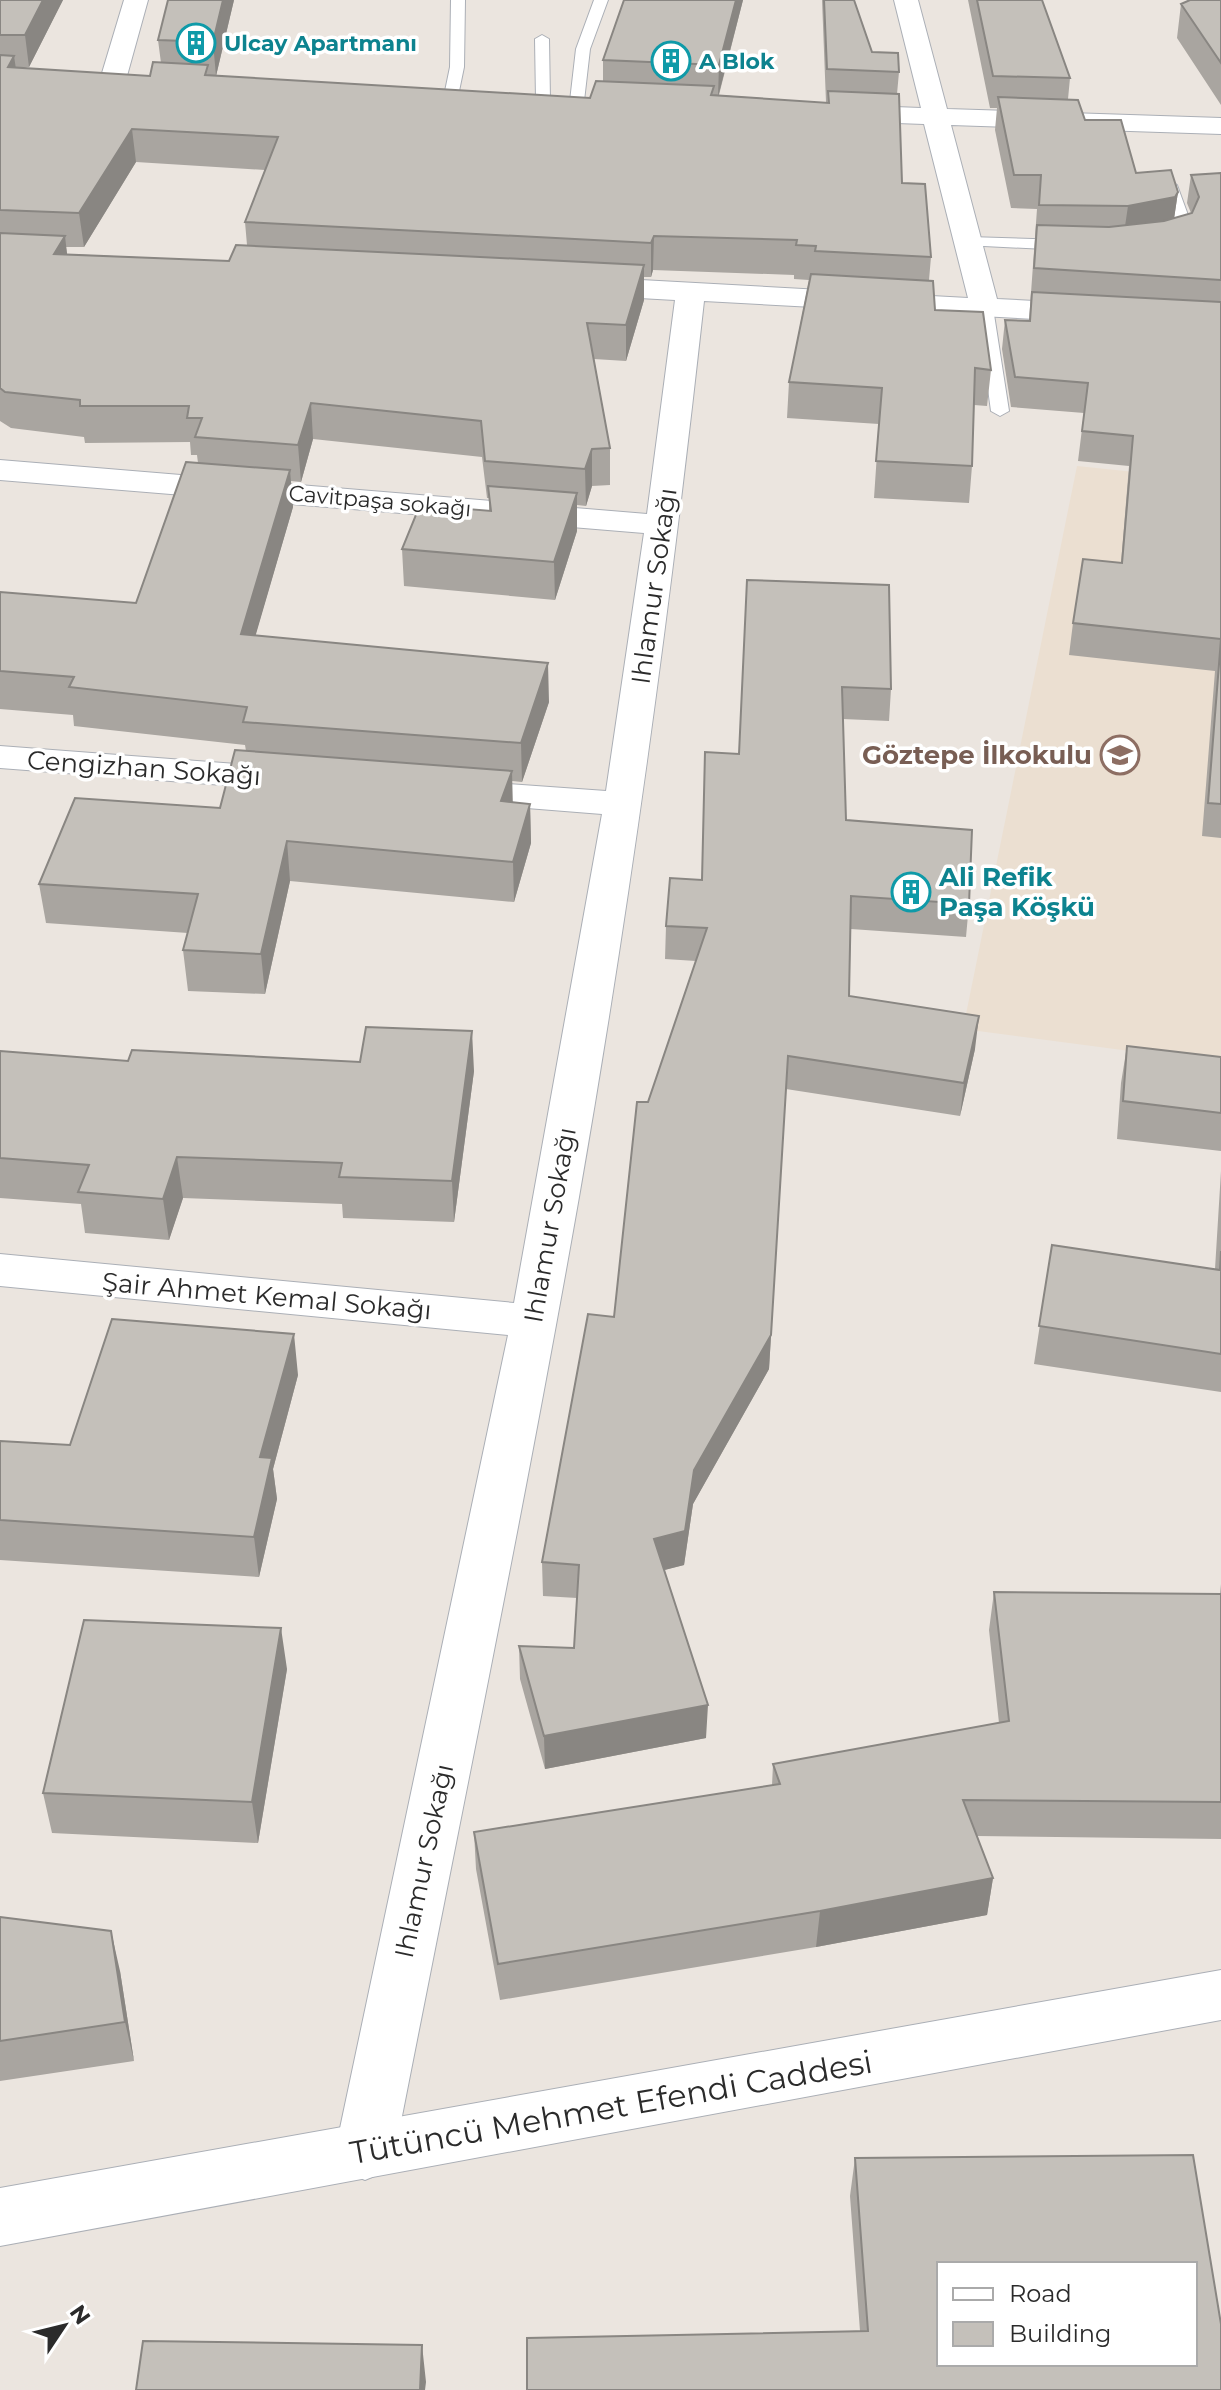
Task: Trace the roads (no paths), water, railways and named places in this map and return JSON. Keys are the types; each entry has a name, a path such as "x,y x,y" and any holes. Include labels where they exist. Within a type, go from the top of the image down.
{"street":[{"path":"112,83 136,0"},
{"path":"906,0 985,308"},
{"path":"84,81 143,84"},
{"path":"420,95 481,97"},
{"path":"512,99 608,103"},
{"path":"823,112 1221,126"},
{"path":"565,285 1127,314"},
{"name":"Ihlamur Sokağı","path":"365,2152 534,1321 623,804 664,525 691,291"},
{"name":"Cavitpaşa sokağı","path":"0,470 664,525"},
{"name":"Cengizhan Sokağı","path":"0,757 327,781"},
{"path":"420,789 623,804"},
{"name":"Şair Ahmet Kemal Sokağı","path":"0,1270 534,1321"},
{"name":"Tütüncü Mehmet Efendi Caddesi","path":"0,2217 1221,1995"}],"lane":[{"path":"451,96 457,67 458,0"},
{"path":"577,101 577,72 584,40 601,0"},
{"path":"542,39 543,100"},
{"path":"1152,245 1166,244 1180,237 1184,226 1170,185"},
{"path":"969,242 1079,245"},
{"path":"985,308 1000,411"}],"place":[{"name":"Ulcay Apartmanı","path":"196,43"},
{"name":"A Blok","path":"671,61"},
{"name":"Göztepe İlkokulu","path":"1120,755"},
{"name":"Ali Refik Paşa Köşkü","path":"911,892"}]}
